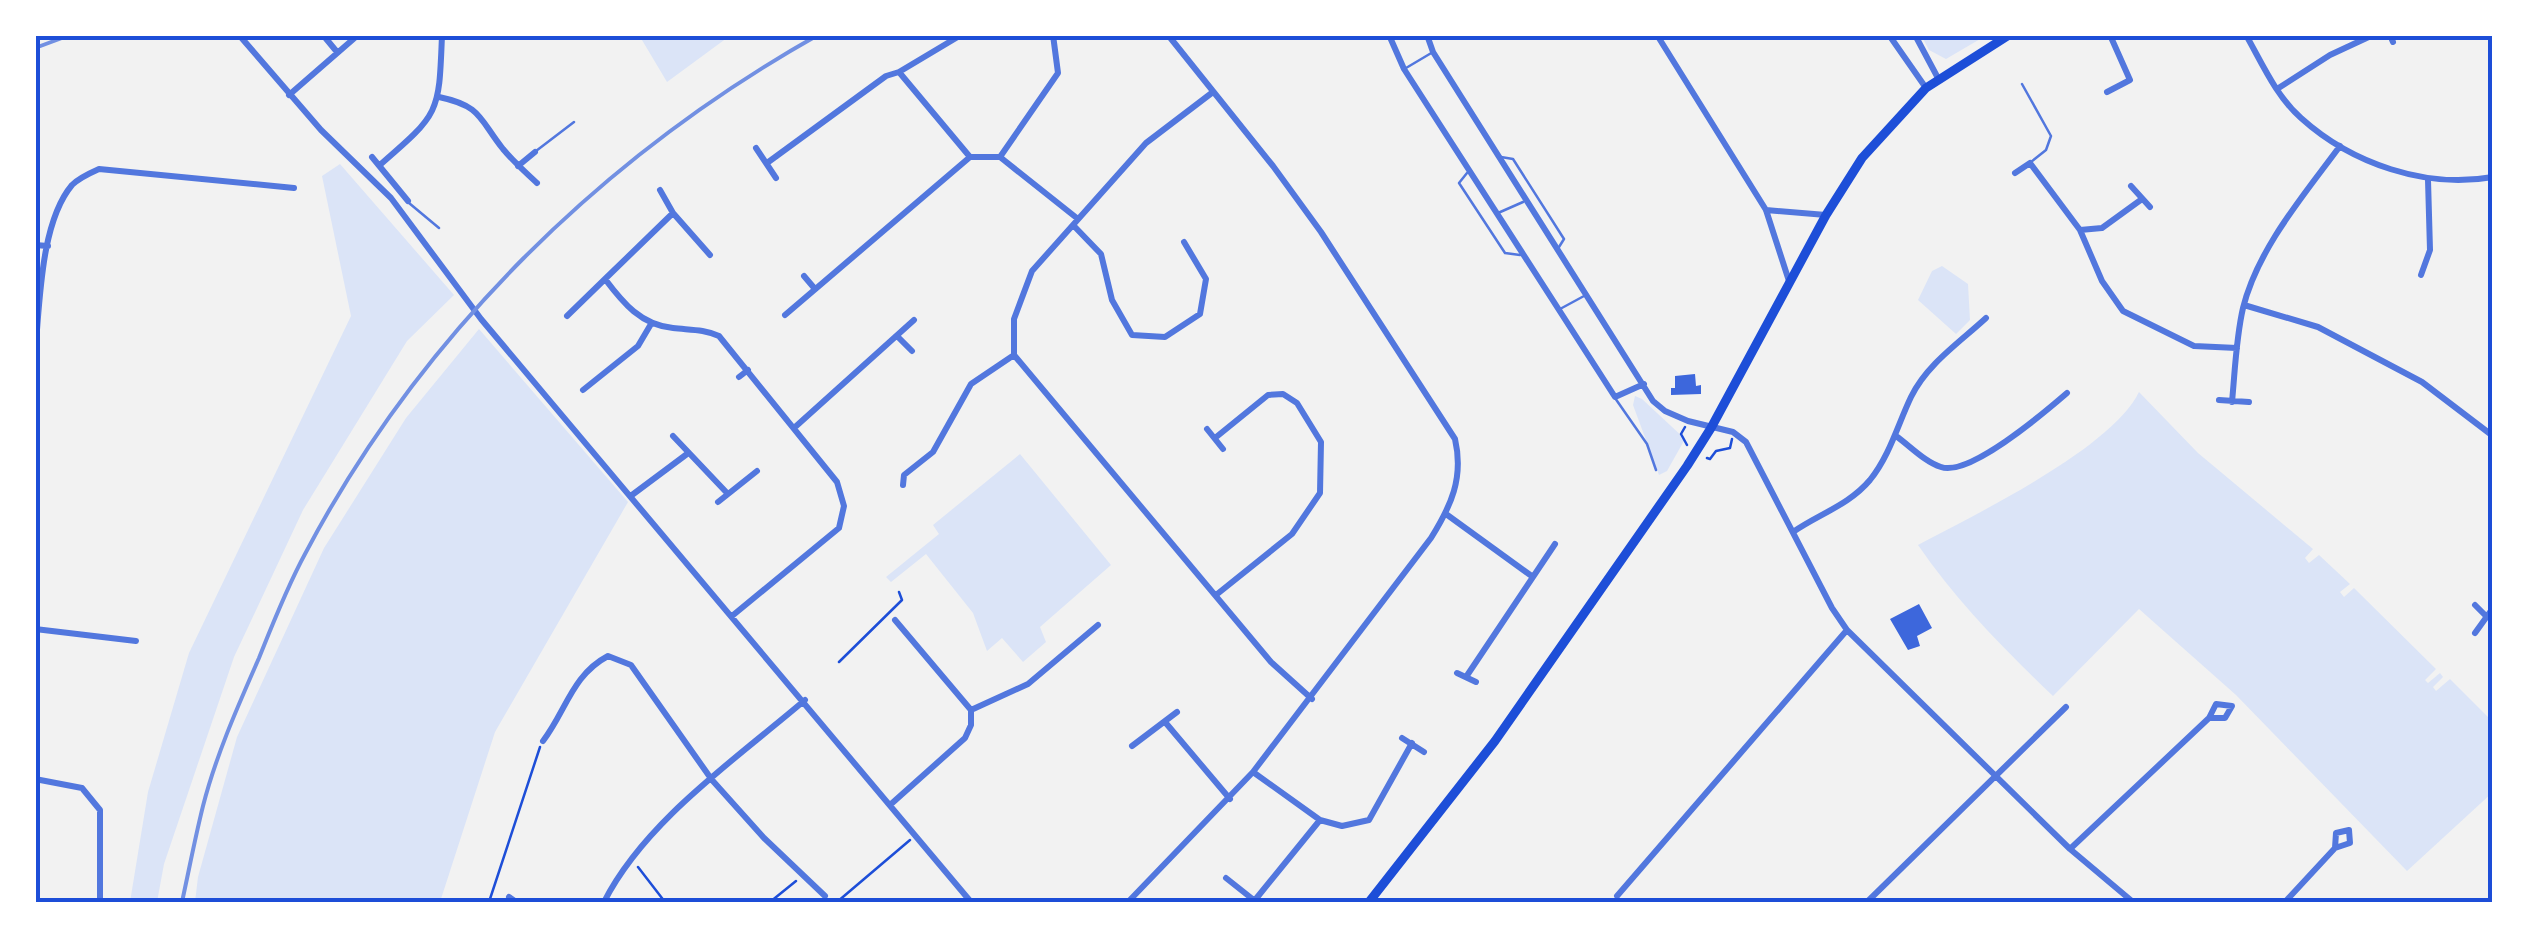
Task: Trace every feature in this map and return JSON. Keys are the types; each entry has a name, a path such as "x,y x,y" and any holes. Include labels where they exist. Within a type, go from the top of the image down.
{"main road":[{"path":"1369,902 1495,742 1711,428 1789,281 1862,158 1926,88 2009,35"}],"street":[{"path":"239,35 289,94 390,198 463,296 971,902"},
{"path":"323,35 336,52"},
{"path":"289,94 358,35"},
{"path":"380,164 423,127 439,97 442,35"},
{"path":"767,163 886,76 961,35"},
{"path":"1000,157 1058,73 1053,35"},
{"path":"1128,902 1230,800 1312,698 1432,538 1459,478 1455,440 1321,232 1168,35"},
{"path":"1389,35 1404,69 1615,397 1644,384"},
{"path":"1427,35 1433,52 1653,401 1665,411 1733,432 1746,442 1847,630 2070,849 2133,902"},
{"path":"1656,35 1766,210 1789,281"},
{"path":"1889,35 1926,88"},
{"path":"1915,35 1939,80"},
{"path":"2107,92 2130,80 2110,35"},
{"path":"2246,35 2276,89 2300,118 2340,146 2388,168 2428,180 2467,182 2493,177"},
{"path":"2276,89 2330,55 2373,35"},
{"path":"899,72 970,156"},
{"path":"1212,92 1146,144 1032,271 1014,319 1014,355 1272,662 1312,698"},
{"path":"439,97 472,107 485,119 500,145 537,183"},
{"path":"2232,402 2244,305 2289,216 2340,146"},
{"path":"756,148 776,178"},
{"path":"518,166 535,152"},
{"path":"785,316 970,156 1000,157 1076,222 1100,254 1112,300 1132,335 1166,337 1200,314 1206,279 1184,242"},
{"path":"372,157 408,202"},
{"path":"2015,173 2030,163 2080,230 2102,281 2123,311 2194,346 2237,348"},
{"path":"35,353 48,246 57,211 74,183 99,168 294,188"},
{"path":"2422,274 2430,250 2428,180"},
{"path":"2132,186 2150,207"},
{"path":"660,190 673,213 710,255"},
{"path":"2080,230 2102,228 2142,199"},
{"path":"1766,210 1826,215"},
{"path":"567,316 673,213"},
{"path":"35,245 48,246"},
{"path":"804,276 815,289"},
{"path":"605,278 625,306 651,324 708,331 719,336 837,482 844,506 839,528 732,616"},
{"path":"2244,305 2318,327 2422,382 2493,436"},
{"path":"1793,532 1842,505 1870,480 1896,436 1912,394 1936,362 1986,318"},
{"path":"794,428 914,320"},
{"path":"583,390 638,346 651,324"},
{"path":"898,337 912,351"},
{"path":"903,484 904,475 934,452 972,384 1014,355"},
{"path":"740,378 748,370"},
{"path":"1215,438 1268,395 1284,394 1298,403 1321,442 1320,493 1292,534 1216,595"},
{"path":"1896,436 1939,467 1952,469 2026,428 2067,394"},
{"path":"2219,400 2249,402"},
{"path":"1206,428 1222,449"},
{"path":"673,436 727,493"},
{"path":"632,494 687,453"},
{"path":"718,502 756,471"},
{"path":"1446,514 1532,577"},
{"path":"1466,677 1555,544"},
{"path":"2475,605 2487,616"},
{"path":"2474,633 2493,608"},
{"path":"890,805 965,738 971,725 971,710 895,620"},
{"path":"971,710 1028,684 1098,625"},
{"path":"35,628 136,641"},
{"path":"1617,896 1847,630"},
{"path":"542,741 578,679 592,664 608,656 631,665 712,780 764,838 825,896"},
{"path":"1457,672 1476,682"},
{"path":"604,902 618,875 656,829 805,700"},
{"path":"1867,902 2066,708"},
{"path":"1132,746 1178,712"},
{"path":"2070,849 2209,718"},
{"path":"1165,722 1230,800"},
{"path":"1402,738 1424,752"},
{"path":"1253,772 1320,820 1342,826 1369,820 1412,743"},
{"path":"35,779 82,788 100,810 100,902"},
{"path":"1226,878 1255,901 1320,820"},
{"path":"2285,902 2336,848"},
{"path":"508,897 516,902"}],"lane":[{"path":"1404,69 1433,52"},
{"path":"2022,84 2051,136 2046,150 2030,163"},
{"path":"535,152 574,122"},
{"path":"1499,157 1514,160 1564,239 1558,248"},
{"path":"1469,170 1458,183 1505,253 1526,256"},
{"path":"1497,214 1527,200"},
{"path":"408,202 438,228"},
{"path":"1559,309 1588,294"},
{"path":"1615,397 1647,444 1656,470"}],"path":[{"path":"839,662 902,600 899,592"},
{"path":"489,902 542,741"},
{"path":"837,902 915,835"},
{"path":"632,859 664,902"},
{"path":"770,902 805,874"},
{"path":"495,880 508,897"}],"shaded area":[{"path":"639,35 731,35 667,82"},
{"path":"1921,35 1987,35 1946,59 1929,50"},
{"path":"340,164 454,295 407,341 303,510 234,657 164,864 157,902 130,902 148,792 189,653 351,316 322,176"},
{"path":"1942,266 1968,284 1970,320 1956,334 1918,300 1932,271"},
{"path":"479,329 628,502 495,732 440,902 195,902 198,877 237,737 324,548 406,418"},
{"path":"2139,392 2198,453 2313,549 2305,558 2309,563 2319,555 2350,584 2340,592 2344,597 2354,588 2436,669 2425,680 2428,683 2440,673 2443,677 2433,687 2436,691 2450,679 2493,722 2493,792 2407,871 2236,695 2139,609 2053,696 1981,624 1918,545 2072,457 2124,414"},
{"path":"1635,396 1685,439 1667,471 1659,475 1633,405"},
{"path":"1020,454 1111,565 1040,627 1046,642 1023,662 1002,638 987,651 973,613 926,554 891,582 886,577 939,534 933,525"}],"building":[{"path":"1695,374 1701,394 1671,395 1675,376"},
{"path":"1919,604 1932,628 1917,636 1920,646 1908,650 1890,619"}],"railway":[{"path":"35,48 70,35"},
{"path":"182,902 214,768 286,592 351,474 403,398 461,325 524,258 592,195 663,136 818,35"}]}
